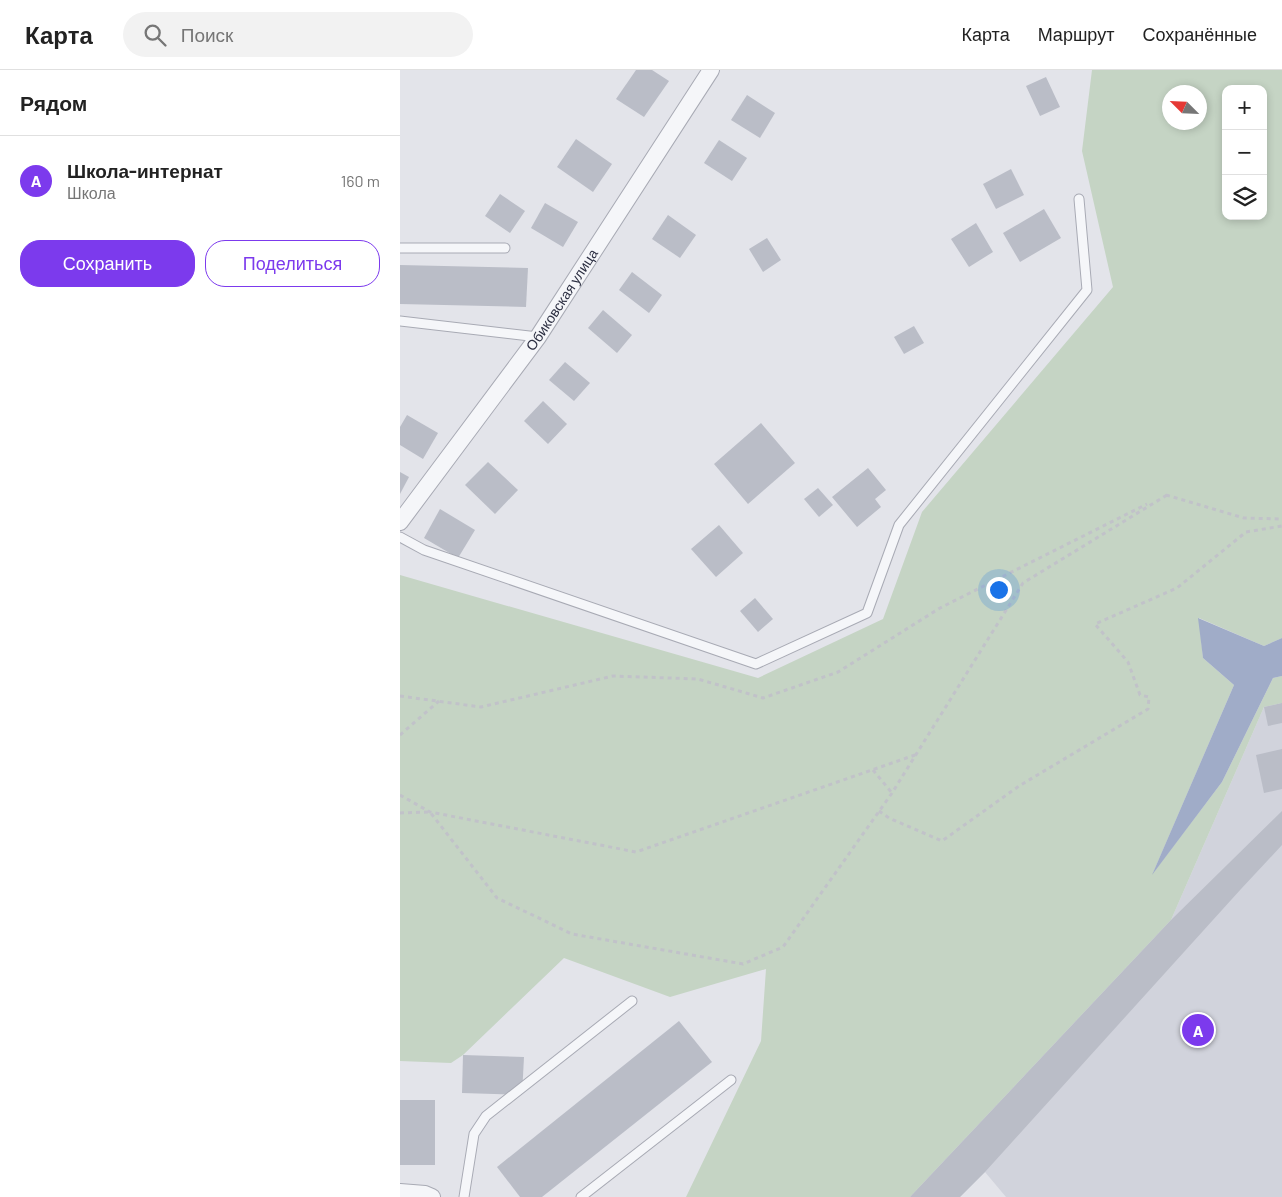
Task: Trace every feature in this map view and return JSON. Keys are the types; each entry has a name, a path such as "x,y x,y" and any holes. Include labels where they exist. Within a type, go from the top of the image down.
{"street":[{"name":"Обиковская улица","path":"400,522 538,337 711,70"},
{"path":"400,1192 425,1194 432,1197"}],"lane":[{"path":"400,537 424,550 756,664 867,613 899,526 1087,290 1079,199"},
{"path":"400,248 505,248"},
{"path":"400,321 538,337"},
{"path":"464,1197 474,1134 486,1116 632,1001"},
{"path":"581,1197 731,1080"}],"path":[{"path":"400,795 430,812 497,898 572,934 743,964 783,947 892,793 1023,583 1167,494"},
{"path":"400,696 481,707 613,676 698,679 762,698 838,672 940,608 1167,494 1244,518 1282,519"},
{"path":"879,811 889,818 942,841 1019,786 1148,709 1149,697 1140,695 1128,662 1094,624 1177,588 1246,532 1282,526"},
{"path":"400,735 439,701"},
{"path":"400,813 430,812 636,852 916,755"},
{"path":"873,770 892,793"}],"shaded area":[{"path":"1282,703 1282,1197 1006,1197 985,1172 960,1197 910,1197 1171,920 1264,707"}],"green space":[{"path":"1092,70 1282,70 1282,638 1264,646 1199,618 1203,658 1234,685 1153,873 1222,782 1273,678 1282,676 1282,703 1264,707 1171,920 910,1197 686,1197 761,1041 766,969 670,997 564,958 463,1055 451,1063 400,1061 400,575 758,678 883,619 922,512 1113,287 1082,151"}],"water":[{"path":"1198,618 1264,646 1282,638 1282,676 1273,678 1222,782 1152,875 1234,685 1203,658"}],"building":[{"path":"636,70 652,70 669,81 644,117 616,99"},
{"path":"1046,77 1060,107 1040,116 1026,86"},
{"path":"747,95 775,113 760,138 731,120"},
{"path":"576,139 612,164 593,192 557,167"},
{"path":"719,140 747,158 732,181 704,163"},
{"path":"1011,169 1024,195 996,209 983,184"},
{"path":"500,194 525,211 510,233 485,216"},
{"path":"545,203 578,222 563,247 531,228"},
{"path":"1044,209 1061,238 1020,262 1003,233"},
{"path":"668,215 696,235 680,258 652,239"},
{"path":"976,223 993,252 969,267 951,239"},
{"path":"767,238 781,260 763,272 749,249"},
{"path":"400,265 528,268 526,307 400,304"},
{"path":"632,272 662,295 649,313 619,290"},
{"path":"603,310 632,335 617,353 588,328"},
{"path":"914,326 924,343 904,354 894,337"},
{"path":"565,362 590,383 574,401 549,380"},
{"path":"543,401 567,424 548,444 524,421"},
{"path":"407,415 438,433 423,459 400,445 400,427"},
{"path":"761,423 795,463 748,504 714,464"},
{"path":"488,462 518,490 495,514 465,485"},
{"path":"868,468 886,490 875,499 881,507 857,527 832,497"},
{"path":"400,472 409,477 400,494"},
{"path":"818,488 833,505 819,517 804,499"},
{"path":"440,509 475,530 458,558 424,538"},
{"path":"719,525 743,553 716,577 691,549"},
{"path":"755,598 773,619 758,632 740,611"},
{"path":"1282,703 1282,723 1268,726 1264,707"},
{"path":"1282,749 1282,789 1264,793 1256,755"},
{"path":"1282,811 1282,845 985,1172 960,1197 910,1197 1171,920"},
{"path":"679,1021 712,1062 542,1197 520,1197 497,1167"},
{"path":"463,1055 524,1057 522,1095 462,1093"},
{"path":"400,1100 435,1100 435,1165 400,1165"}],"place":[{"name":"Школа-интернат","path":"1198,1030"}]}
